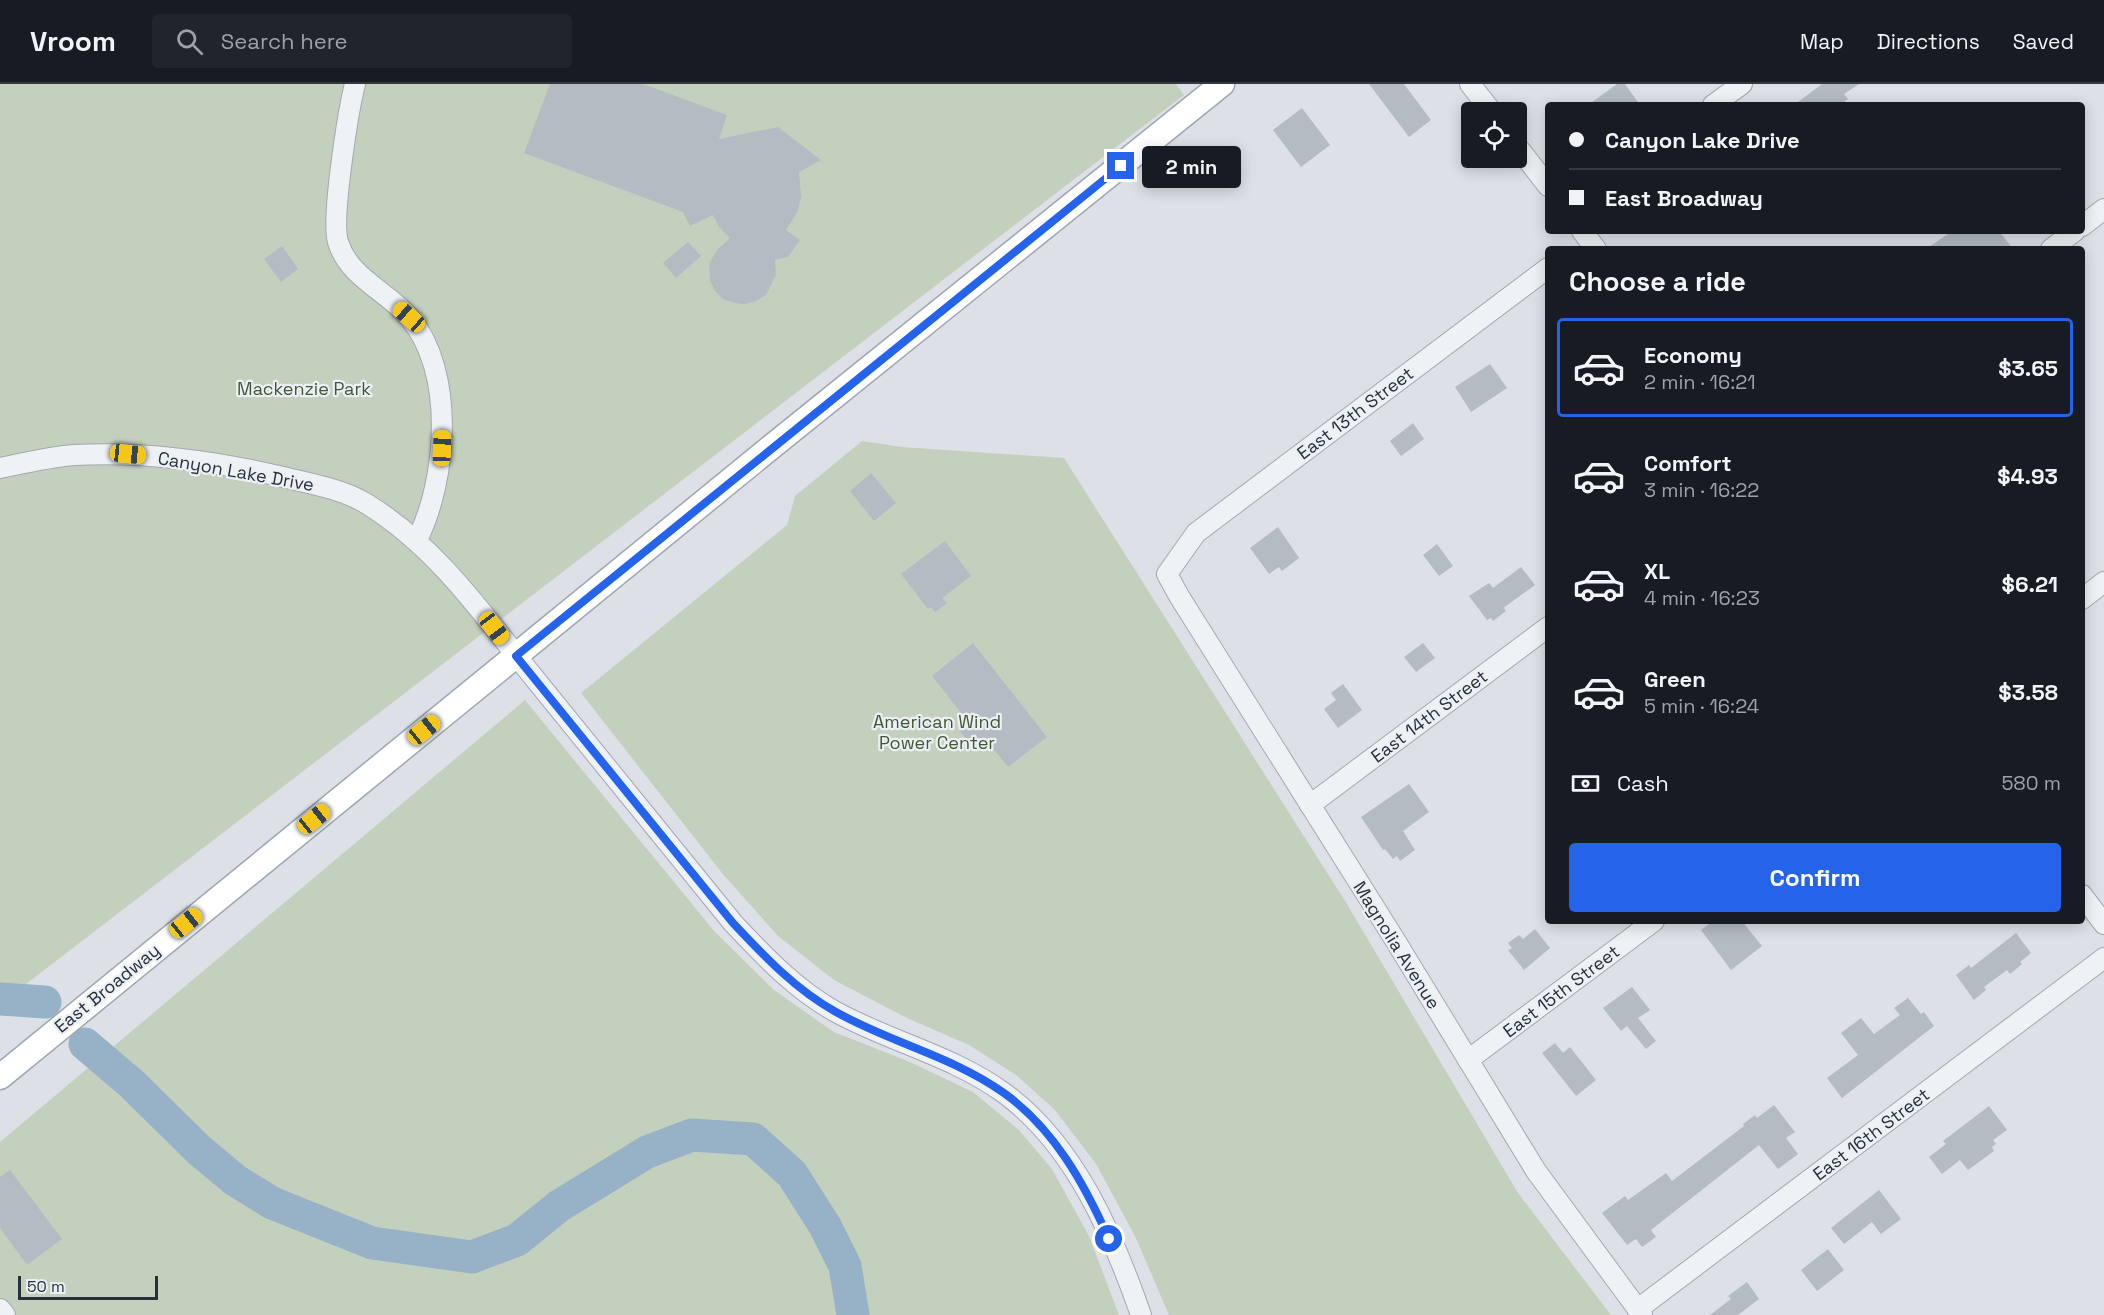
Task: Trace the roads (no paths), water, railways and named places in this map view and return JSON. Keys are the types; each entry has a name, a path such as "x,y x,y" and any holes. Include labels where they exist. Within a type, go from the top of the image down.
{"main road":[{"name":"East Broadway","path":"0,1077 1222,84"}],"street":[{"path":"355,84 339,192 337,238 347,261 363,279 409,317 419,331 435,373 441,403 441,464 431,507 417,540"},
{"path":"1470,84 1484,102"},
{"path":"1717,102 1742,84"},
{"path":"1527,159 1545,182"},
{"path":"2085,224 2104,209"},
{"path":"2055,246 2071,234"},
{"name":"East 13th Street","path":"1170,567 1196,533 1545,270"},
{"name":"Canyon Lake Drive","path":"0,468 72,455 128,454 186,459 322,486 365,503 417,540 472,600 727,915 767,959 798,986 834,1011 868,1028 944,1058 974,1074 1005,1094 1035,1120 1060,1148 1084,1185 1119,1259 1141,1315"},
{"name":"Magnolia Avenue","path":"1170,567 1167,574 1179,596 1541,1178 1640,1312"},
{"path":"2085,597 2104,582"},
{"name":"East 14th Street","path":"1310,805 1545,629"},
{"path":"2085,899 2104,924"},
{"name":"East 15th Street","path":"1468,1060 1650,924"},
{"name":"East 16th Street","path":"1640,1312 2104,958"},
{"path":"0,1308 5,1315"}],"waterway":[{"path":"0,999 45,1002"},
{"path":"85,1044 132,1084 199,1150 235,1180 272,1203 372,1243 472,1257 517,1240 559,1206 647,1152 692,1135 753,1139 792,1174 825,1226 845,1266 853,1315"}],"park label":[{"name":"Mackenzie Park","path":"304,388"},
{"name":"American Wind Power Center","path":"937,731"}]}
